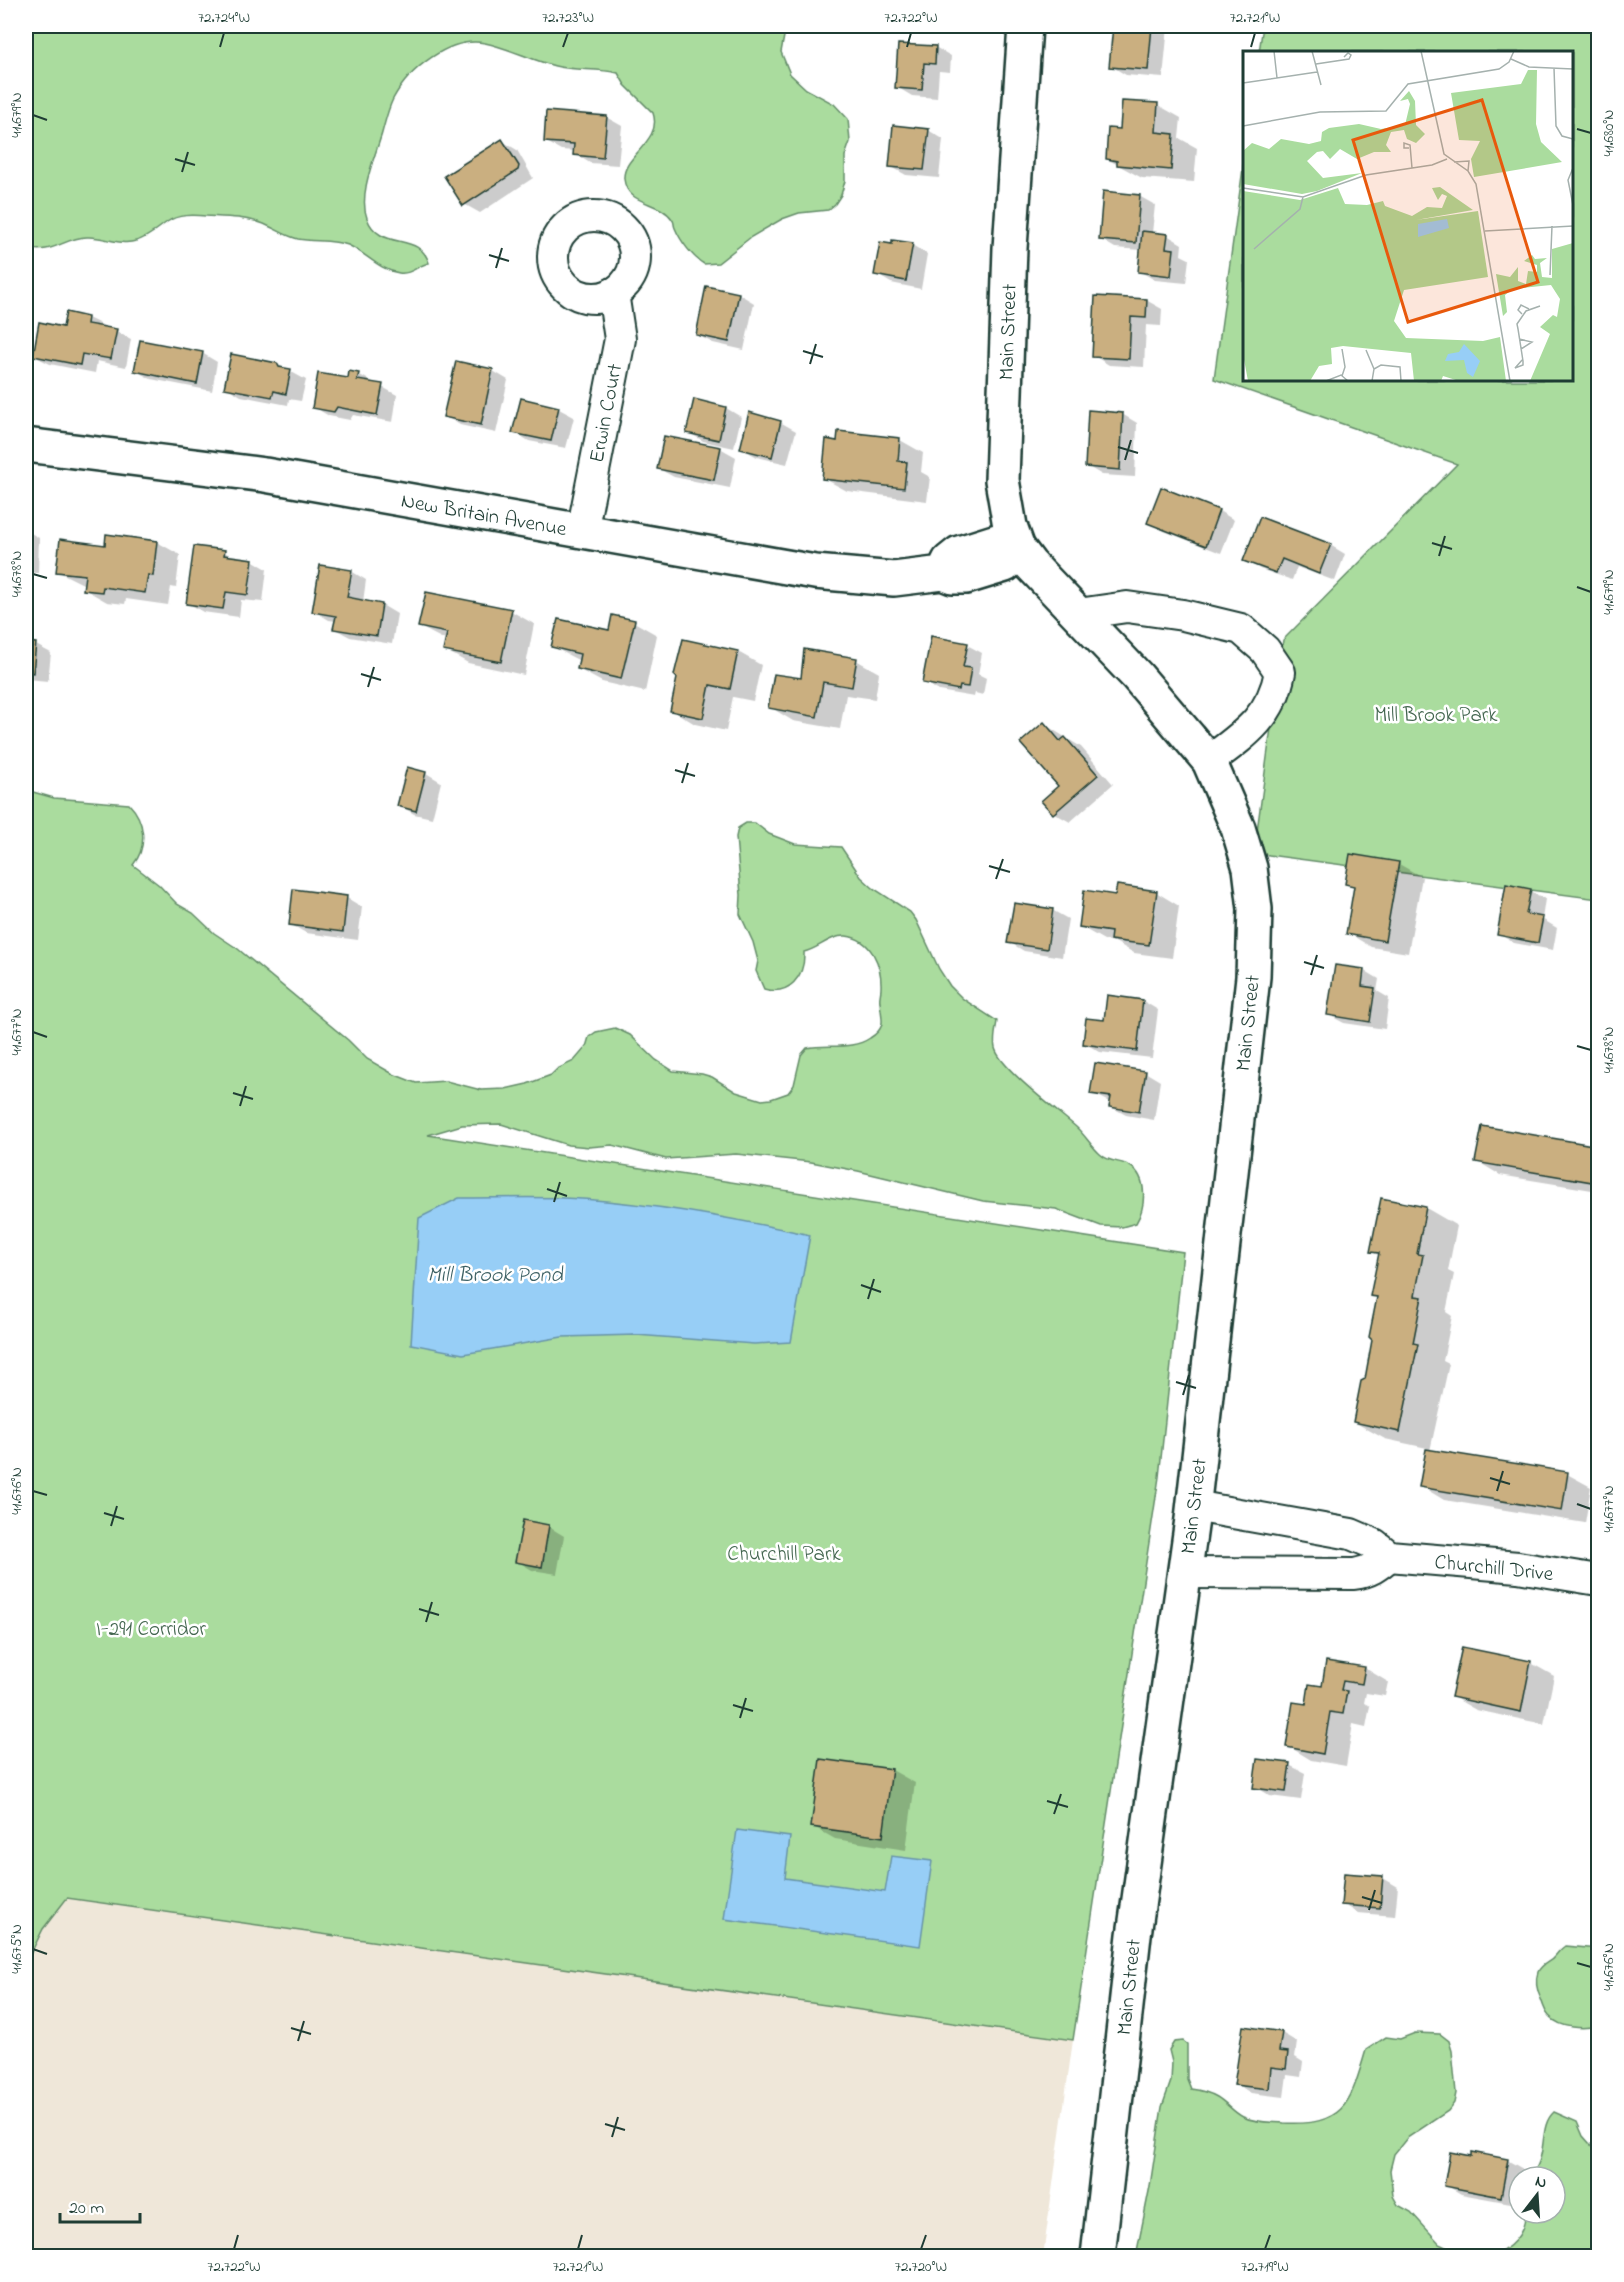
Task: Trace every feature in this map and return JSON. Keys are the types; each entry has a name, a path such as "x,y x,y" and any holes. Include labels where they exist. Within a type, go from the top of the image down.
{"main road":[{"name":"Main Street","path":"1025,26 1010,248 1002,480 1010,526 1018,548 1045,581 1137,676 1209,761 1242,839 1250,868 1255,909 1255,942 1194,1506 1134,1935 1098,2256"},
{"name":"New Britain Avenue","path":"26,445 265,475 815,572 894,579 943,573 949,561 959,553 997,541 1007,542 1018,548"}],"street":[{"name":"Erwin Court","path":"582,532 620,339 613,293"},
{"path":"1078,614 1127,607 1183,615 1241,628 1265,650 1280,672 1276,693 1261,717 1238,740 1209,761"},
{"name":"Churchill Drive","path":"1194,1506 1351,1534 1374,1544 1389,1556 1518,1568 1599,1580"},
{"path":"1184,1573 1354,1574 1375,1568 1389,1556"}],"shaded area":[{"path":"67,1898 1073,2040 1043,2256 26,2256 26,1963 43,1929"}],"green space":[{"path":"26,26 786,26 781,52 790,74 806,89 834,104 848,119 850,142 845,156 845,181 841,195 828,210 799,213 782,219 751,237 718,263 704,264 687,248 677,233 673,220 666,213 637,199 626,188 625,171 648,140 655,123 653,113 625,85 618,73 555,66 494,45 472,42 458,45 432,57 420,66 400,88 388,111 366,187 365,208 367,218 373,228 380,235 417,247 424,253 429,263 407,273 399,273 379,265 355,248 342,243 298,239 254,221 196,215 171,219 136,241 118,242 87,237 71,240 51,248 35,250 26,248"},
{"name":"Mill Brook Park","path":"1263,26 1598,26 1598,899 1254,853 1283,640 1457,464 1214,379 1243,168 1243,381 1573,381 1573,51 1259,51"},
{"name":"Churchill Park","path":"26,790 54,798 129,804 138,818 143,834 141,850 133,865 159,885 177,904 193,913 214,933 238,949 348,1040 367,1059 393,1074 416,1083 446,1081 481,1090 505,1089 551,1075 557,1069 574,1061 586,1047 589,1037 596,1032 615,1028 630,1035 656,1060 673,1071 702,1074 712,1077 736,1092 762,1100 771,1099 788,1093 794,1085 801,1055 807,1048 856,1044 876,1034 882,1022 880,971 874,955 863,942 855,938 840,936 804,952 802,969 794,982 781,990 764,989 756,971 758,961 753,942 740,914 741,895 736,837 738,828 746,823 755,823 769,834 795,844 841,847 861,877 873,888 910,912 950,986 963,999 997,1021 995,1048 1007,1066 1076,1127 1103,1157 1126,1164 1136,1171 1144,1193 1142,1209 1136,1223 1122,1227 1101,1226 1056,1209 983,1201 811,1162 736,1154 666,1159 612,1145 589,1147 568,1145 501,1124 462,1125 428,1135 1183,1252 1159,1477 1073,2040 67,1898 43,1929 26,1963"},
{"path":"1565,1946 1598,1949 1598,2026 1580,2028 1566,2026 1554,2020 1544,2008 1538,1993 1538,1972"},
{"path":"1415,2033 1440,2034 1449,2041 1456,2093 1454,2103 1448,2111 1407,2138 1394,2154 1390,2170 1393,2196 1398,2205 1411,2212 1440,2244 1466,2256 1136,2256 1162,2107 1171,2081 1172,2062 1169,2050 1174,2042 1183,2041 1187,2044 1187,2079 1191,2089 1217,2097 1236,2113 1248,2119 1264,2122 1305,2123 1333,2115 1343,2107 1350,2097 1366,2050 1386,2037 1400,2039"},
{"path":"1554,2112 1577,2122 1583,2136 1598,2153 1598,2256 1490,2256 1510,2246 1524,2225 1567,2225 1567,2165 1537,2165 1549,2118"}],"water":[{"name":"Mill Brook Pond","path":"459,1198 564,1198 626,1203 718,1216 810,1235 791,1342 754,1344 636,1335 562,1337 463,1354 411,1344 419,1218"},
{"path":"737,1830 790,1837 785,1878 885,1892 891,1856 932,1861 920,1946 724,1919"}],"building":[{"path":"1113,26 1152,26 1148,70 1109,67"},
{"path":"898,44 936,46 935,64 924,63 922,90 895,88"},
{"path":"1122,101 1158,103 1156,132 1174,134 1171,170 1117,165 1117,161 1106,159 1108,128 1120,129"},
{"path":"546,111 607,116 603,158 573,155 574,144 544,142"},
{"path":"893,125 929,129 924,170 889,167"},
{"path":"502,139 519,166 518,170 463,206 444,176"},
{"path":"1103,191 1140,195 1136,243 1099,240"},
{"path":"1142,231 1168,234 1166,248 1174,249 1171,276 1138,272"},
{"path":"892,240 913,243 906,281 874,275 880,242 892,244"},
{"path":"706,286 739,293 729,342 696,335"},
{"path":"1095,296 1147,299 1146,318 1131,317 1129,359 1092,357"},
{"path":"66,312 88,317 87,324 117,329 111,359 82,354 80,365 33,356 39,322 63,327"},
{"path":"140,340 203,352 197,384 134,371"},
{"path":"231,354 277,363 279,367 291,369 286,394 274,391 272,397 224,388"},
{"path":"456,361 493,369 481,425 443,417"},
{"path":"349,371 359,373 357,380 383,384 377,415 337,407 334,412 312,408 318,373 348,378"},
{"path":"521,398 559,407 551,441 512,433"},
{"path":"694,399 726,407 719,440 686,433"},
{"path":"1088,410 1123,413 1120,470 1085,467"},
{"path":"749,412 781,421 772,457 740,449"},
{"path":"838,431 900,438 898,461 907,462 904,488 822,479 826,439 837,441"},
{"path":"664,436 721,447 714,480 657,469"},
{"path":"1161,487 1219,510 1206,546 1147,523"},
{"path":"1260,517 1331,544 1319,574 1282,559 1276,573 1243,561"},
{"path":"106,534 157,541 153,576 148,575 145,593 103,587 102,592 83,590 85,575 56,572 60,539 105,545"},
{"path":"194,546 225,550 224,555 253,559 248,595 226,592 223,609 186,604"},
{"path":"320,565 352,570 347,597 382,604 377,636 333,629 336,616 312,612"},
{"path":"426,592 512,609 501,662 443,651 447,633 418,627"},
{"path":"612,615 635,620 621,679 577,669 580,654 551,647 558,619 609,630"},
{"path":"931,636 968,643 963,667 971,668 968,687 960,686 959,690 922,683"},
{"path":"683,639 738,651 730,689 710,685 703,718 670,711 677,678 674,675"},
{"path":"26,642 36,643 33,673 26,672"},
{"path":"804,649 857,658 852,687 823,682 817,717 768,708 774,674 801,678"},
{"path":"1044,722 1060,741 1065,737 1098,775 1053,814 1041,801 1058,786 1020,743"},
{"path":"407,767 426,772 416,811 397,806"},
{"path":"1350,854 1399,862 1385,941 1346,934 1354,886 1345,884"},
{"path":"1506,884 1531,889 1526,914 1543,917 1538,943 1497,935"},
{"path":"1117,885 1157,891 1149,945 1110,940 1111,932 1079,927 1084,890 1115,895"},
{"path":"293,889 347,896 343,932 289,925"},
{"path":"1014,903 1053,909 1047,949 1007,943"},
{"path":"1335,965 1364,969 1362,986 1375,988 1370,1022 1327,1015"},
{"path":"1107,995 1143,1000 1137,1051 1083,1044 1086,1018 1104,1020"},
{"path":"1095,1063 1146,1071 1139,1112 1109,1107 1111,1097 1090,1094"},
{"path":"1482,1126 1598,1146 1598,1183 1475,1162"},
{"path":"1381,1198 1426,1207 1417,1254 1423,1255 1415,1296 1422,1297 1413,1343 1418,1344 1400,1432 1353,1422 1361,1381 1365,1379 1372,1340 1369,1337 1377,1297 1370,1296 1379,1253 1370,1252"},
{"path":"1426,1449 1568,1472 1562,1511 1419,1487"},
{"path":"523,1520 549,1525 542,1567 515,1562"},
{"path":"1462,1647 1531,1661 1521,1712 1451,1697"},
{"path":"1326,1661 1365,1667 1362,1684 1343,1681 1341,1690 1347,1691 1343,1714 1330,1712 1323,1754 1286,1747 1293,1702 1306,1704 1309,1684 1322,1686"},
{"path":"820,1759 892,1769 883,1837 811,1827"},
{"path":"1257,1759 1290,1763 1286,1792 1253,1788"},
{"path":"1344,1873 1383,1876 1380,1908 1341,1905"},
{"path":"1243,2026 1282,2032 1279,2051 1288,2052 1286,2069 1271,2067 1269,2089 1234,2085"},
{"path":"1450,2152 1471,2156 1471,2152 1508,2159 1501,2197 1444,2186"}],"park label":[{"name":"I-291 Corridor","path":"151,1628"}]}
